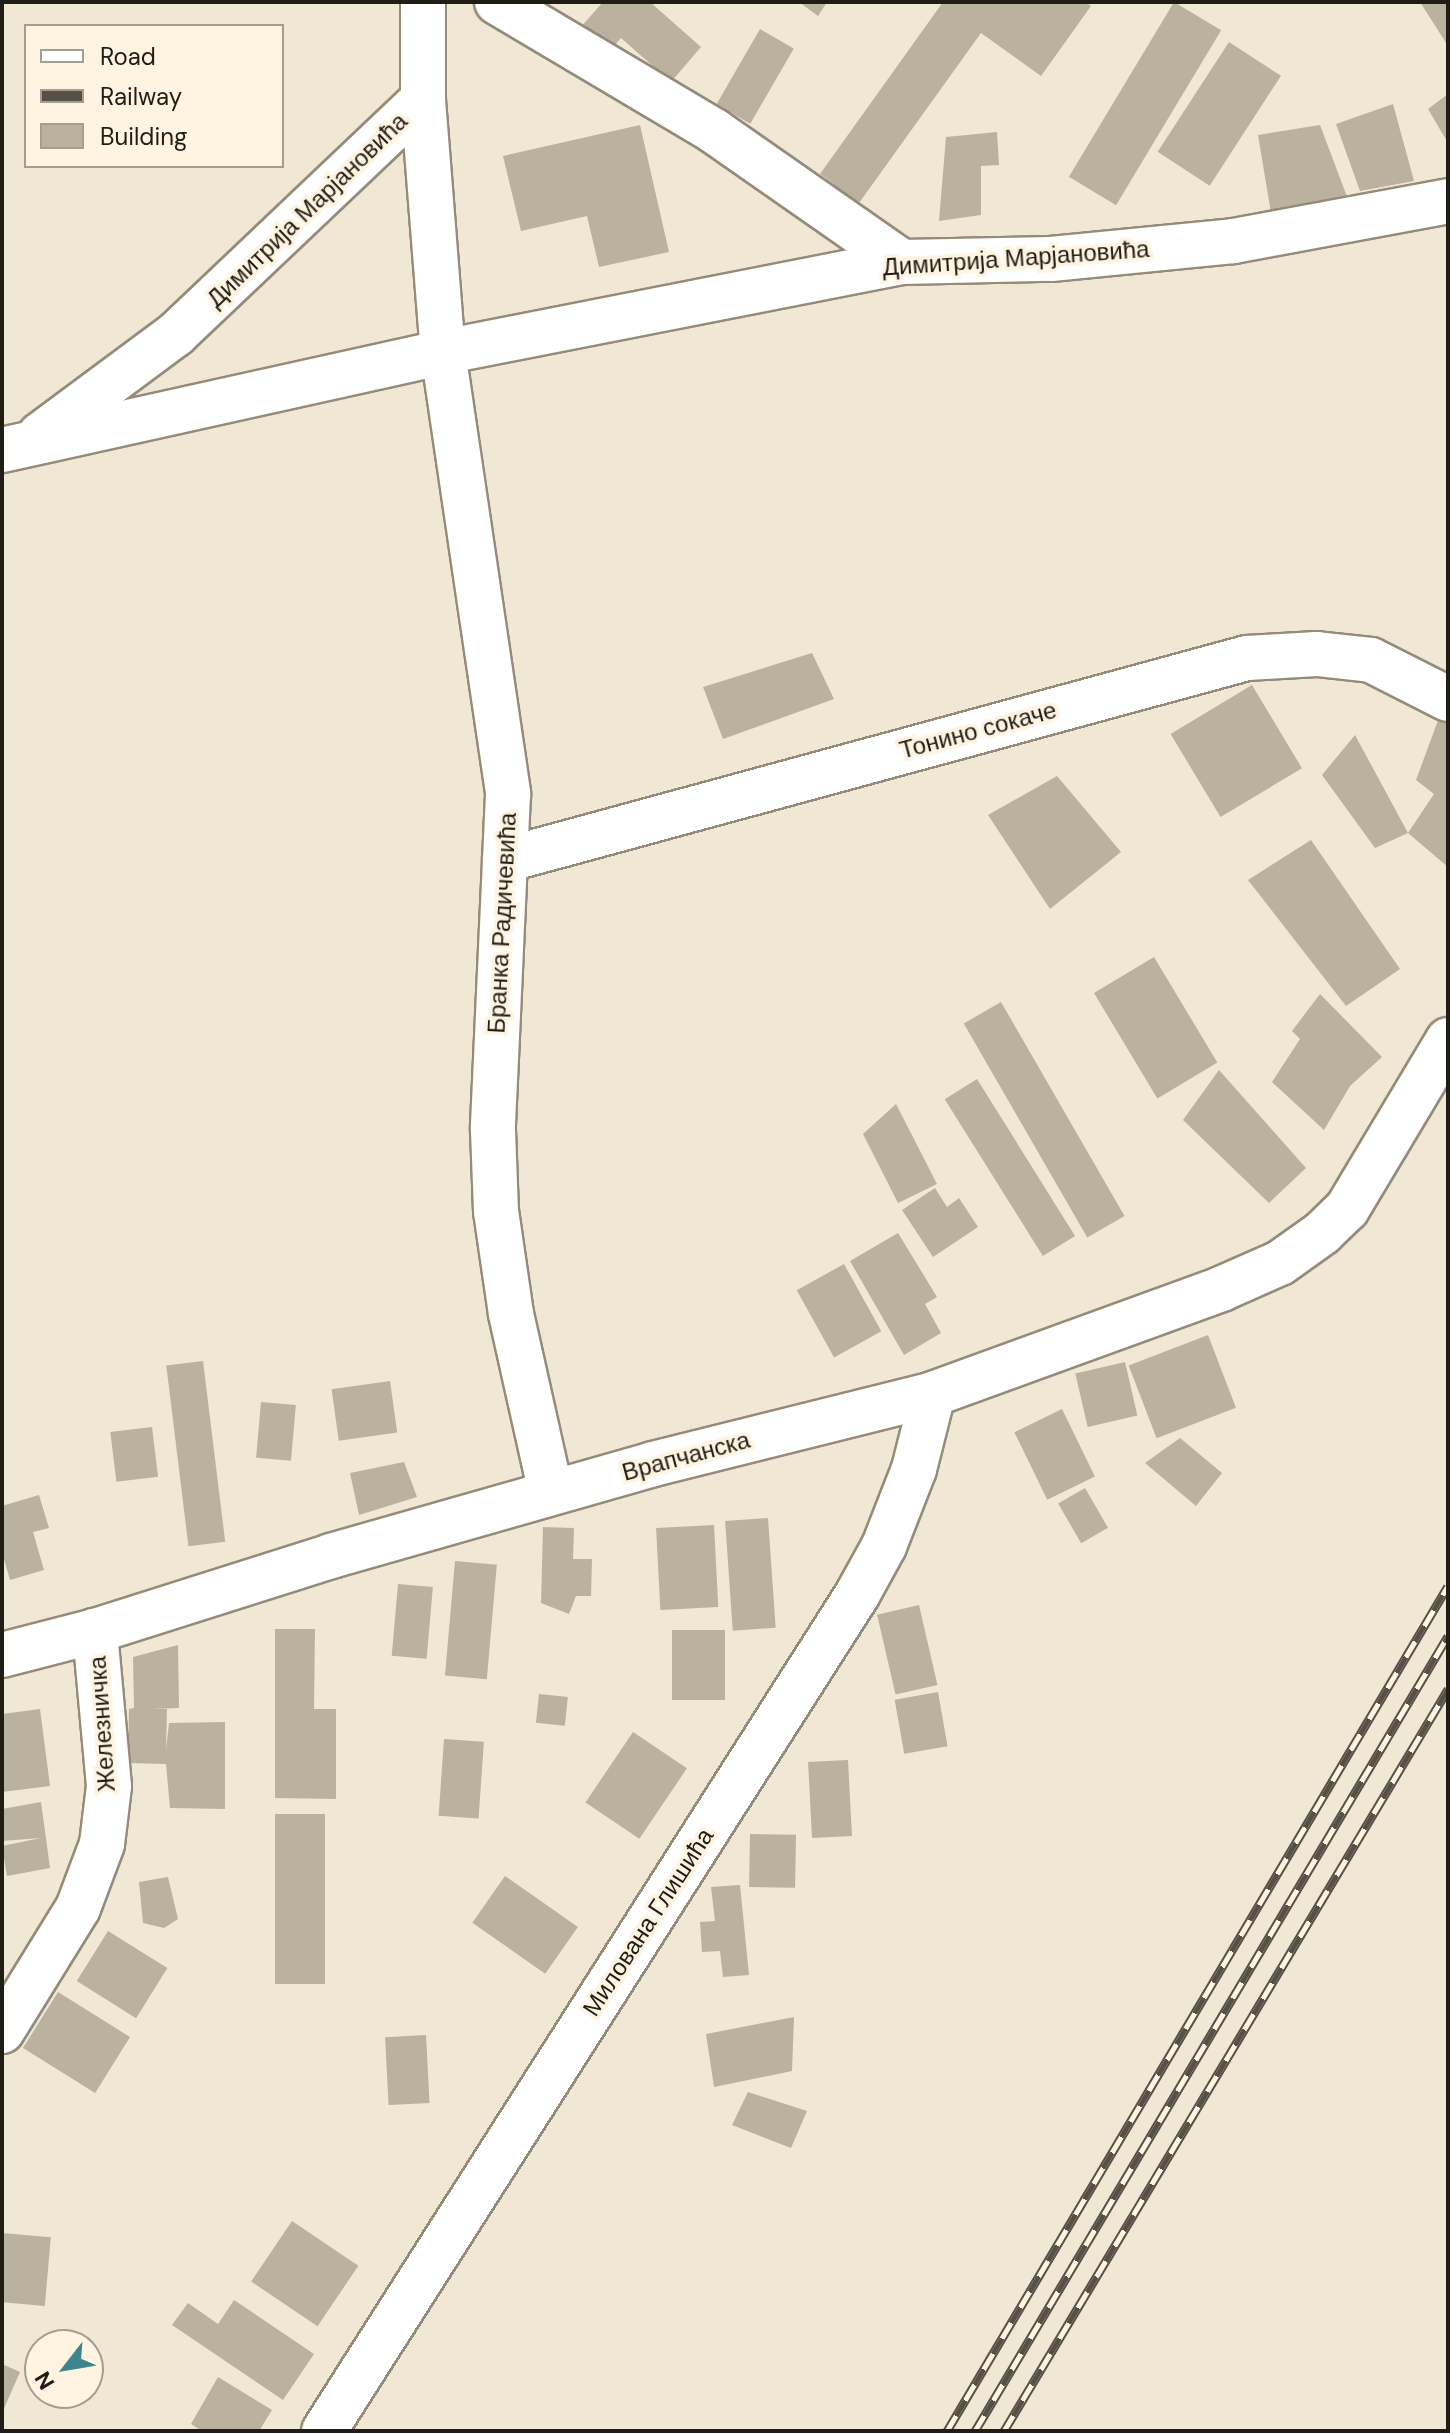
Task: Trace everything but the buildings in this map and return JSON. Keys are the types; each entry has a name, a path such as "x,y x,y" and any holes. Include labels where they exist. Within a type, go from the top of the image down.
{"street":[{"path":"423,100 423,18 452,2"},
{"path":"497,2 714,131 902,262"},
{"name":"Димитрија Марјановића","path":"423,100 443,352"},
{"name":"Димитрија Марјановића","path":"15,447 176,334 423,100"},
{"name":"Димитрија Марјановића","path":"15,447 443,352 902,262 1051,259 1233,241 1448,201"},
{"name":"Бранка Радичевића","path":"443,352 508,794 493,1130 494,1182 511,1314 551,1493"},
{"name":"Тонино сокаче","path":"505,860 1247,658 1317,654 1371,660 1448,699"},
{"name":"Врапчанска","path":"2,1655 95,1631 331,1556 653,1464 933,1394 1126,1327 1280,1263 1322,1233 1347,1209 1448,1040"},
{"name":"Милована Глишића","path":"324,2431 857,1595 884,1546 914,1469 933,1394"},
{"name":"Железничка","path":"2,2031 78,1908 102,1844 109,1786 95,1631"}],"railway":[{"path":"947,2431 1448,1586"},
{"path":"975,2431 1448,1636"},
{"path":"1004,2431 1448,1689"}]}
